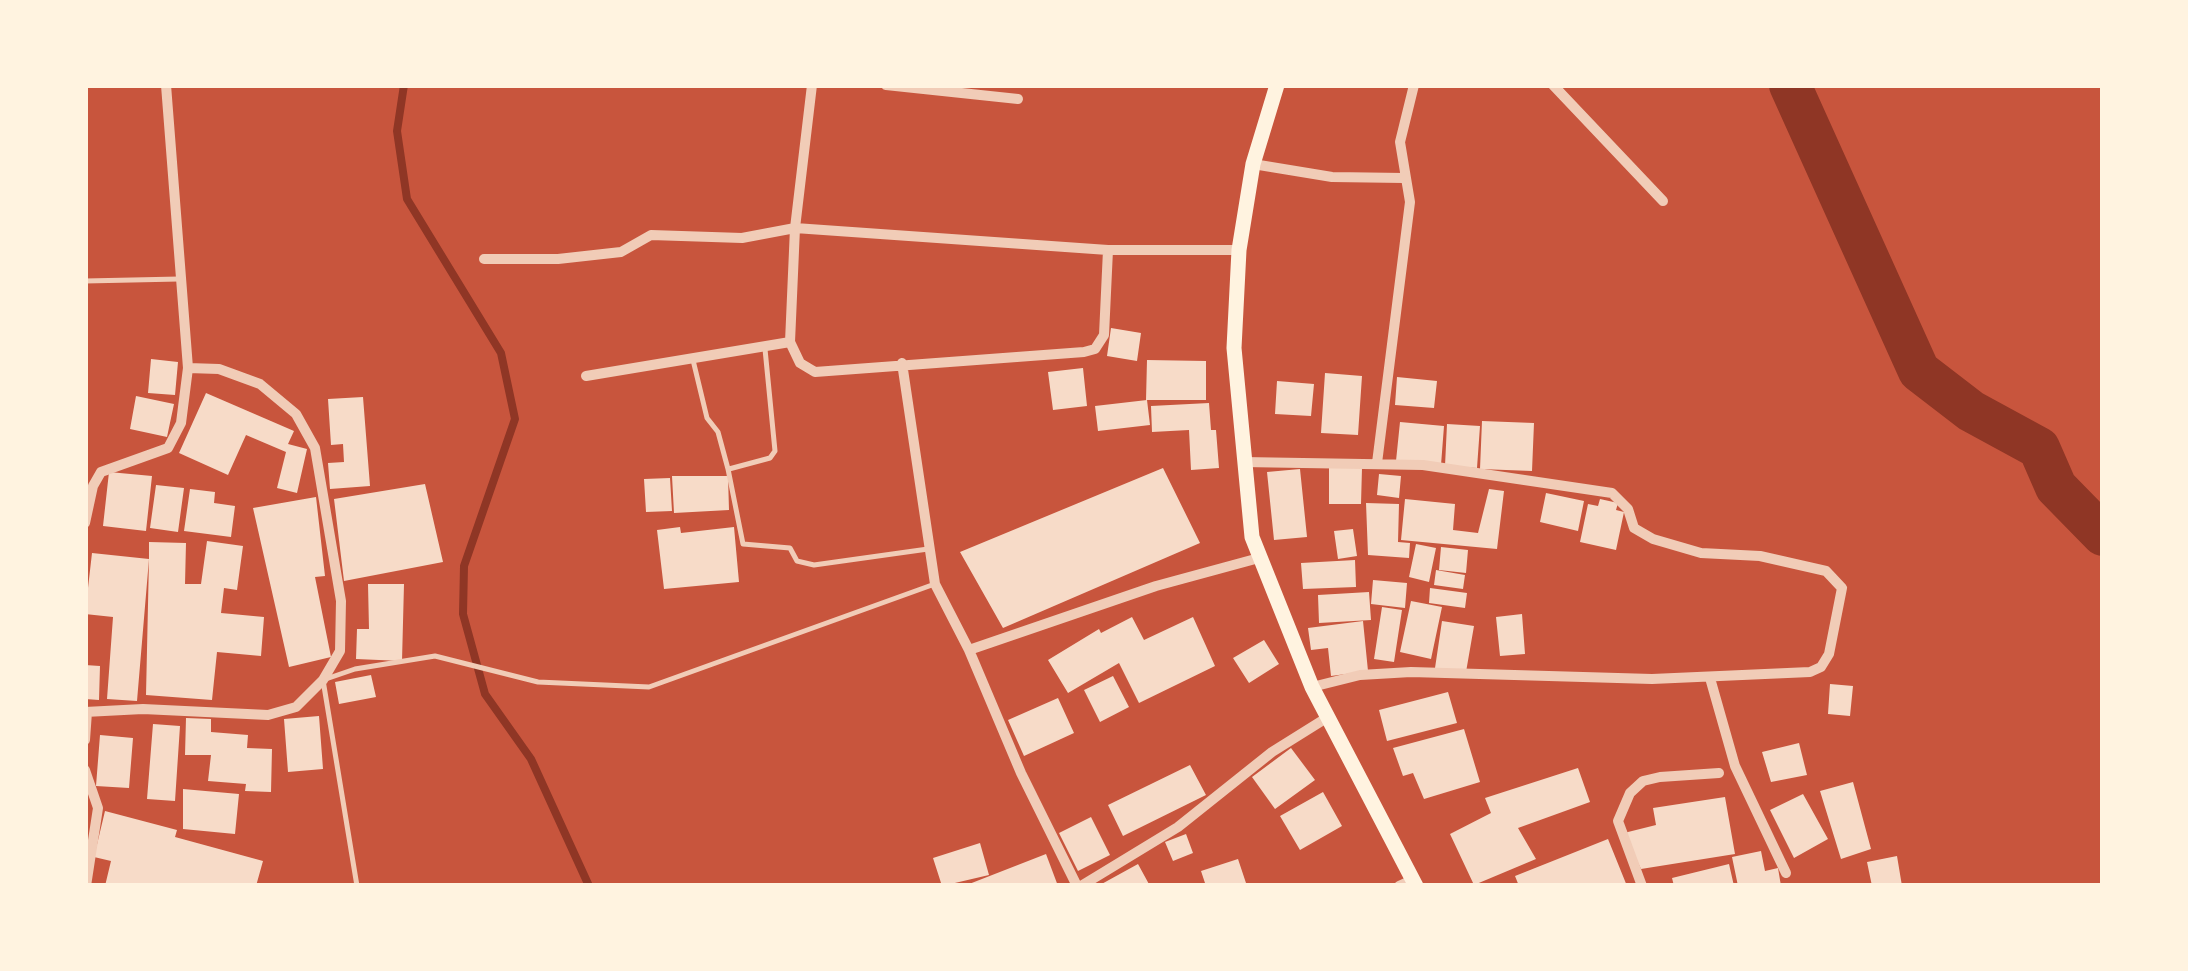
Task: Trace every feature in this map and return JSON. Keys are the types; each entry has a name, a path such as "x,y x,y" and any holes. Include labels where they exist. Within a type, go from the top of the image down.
{"main road":[{"path":"1277,85 1253,164 1238,250 1234,348 1242,462 1259,558 1312,688 1409,884"}],"street":[{"path":"85,523 93,486 102,472 168,448 181,423 188,368 166,85"},
{"path":"812,85 795,228 790,342 800,363 815,372 1095,349 1104,334 1108,250"},
{"path":"886,85 980,90 1018,100"},
{"path":"1377,463 1410,202 1400,142 1414,85"},
{"path":"1553,85 1663,201"},
{"path":"1253,164 1332,176 1404,178"},
{"path":"484,259 558,259 621,252 651,235 742,238 795,228 1108,250 1238,250"},
{"path":"586,376 790,342"},
{"path":"902,363 935,584 969,650 1021,774 1079,886 1178,827 1272,752 1328,716"},
{"path":"85,740 86,712 143,708 268,715 296,707 323,680 340,650 341,601 315,448 296,414 260,384 219,369 188,368"},
{"path":"1242,462 1377,463 1612,493 1628,509 1634,528 1653,540 1701,553 1760,556 1837,578 1842,593 1829,654 1821,667 1710,678 1411,672 1360,675 1312,688"},
{"path":"969,650 1156,586 1259,558"},
{"path":"1710,678 1735,766 1786,872"},
{"path":"85,770 98,808 86,886"},
{"path":"1642,886 1618,821 1630,793 1643,781 1719,773"}],"lane":[{"path":"85,281 179,279"},
{"path":"728,469 770,458 774,451 764,346"},
{"path":"693,357 707,418 718,432 728,469 743,544 790,548 798,561 814,565 928,549"},
{"path":"357,886 323,680 354,668 434,656 538,682 648,687 935,584"}],"building":[{"path":"1111,328 1141,333 1137,361 1107,356"},
{"path":"151,359 178,362 175,395 148,393"},
{"path":"1147,360 1206,361 1206,400 1146,400"},
{"path":"1083,368 1087,406 1053,410 1048,372"},
{"path":"1325,373 1362,376 1358,435 1321,433"},
{"path":"1397,377 1437,381 1434,408 1395,405"},
{"path":"1277,381 1314,384 1311,416 1275,414"},
{"path":"206,393 294,431 288,444 307,449 297,493 277,488 286,452 246,435 228,475 179,453"},
{"path":"136,396 174,404 167,437 130,429"},
{"path":"363,397 370,486 330,489 328,463 344,462 343,444 331,445 328,399"},
{"path":"1147,400 1150,425 1098,431 1095,406"},
{"path":"1209,403 1219,468 1191,470 1189,430 1152,432 1151,406"},
{"path":"1482,421 1534,423 1532,471 1480,469"},
{"path":"1400,422 1444,426 1441,465 1396,461"},
{"path":"1447,424 1480,426 1477,468 1445,466"},
{"path":"1163,468 1200,543 1003,628 960,552"},
{"path":"1329,468 1362,468 1361,504 1329,504"},
{"path":"1300,469 1307,537 1274,540 1267,472"},
{"path":"109,472 152,476 146,531 103,526"},
{"path":"1379,474 1401,476 1399,498 1377,495"},
{"path":"672,476 728,476 729,510 674,513"},
{"path":"670,478 672,511 646,512 644,479"},
{"path":"425,484 443,562 344,581 334,499"},
{"path":"156,485 184,488 178,532 150,528"},
{"path":"190,489 215,492 214,503 235,506 231,537 184,531"},
{"path":"1489,489 1504,491 1497,549 1401,540 1405,499 1455,504 1453,530 1478,533"},
{"path":"1546,493 1584,501 1578,531 1540,522"},
{"path":"316,497 325,576 315,577 331,657 289,667 253,508"},
{"path":"1600,499 1618,503 1616,510 1624,512 1616,550 1580,542 1588,504 1598,506"},
{"path":"1366,503 1399,504 1398,542 1410,543 1409,558 1368,555"},
{"path":"680,527 681,533 734,527 739,582 664,589 657,530"},
{"path":"1353,529 1357,556 1338,559 1334,531"},
{"path":"207,541 243,546 237,590 224,588 221,613 264,617 261,656 217,652 212,700 146,695 149,542 186,543 185,584 201,584"},
{"path":"1416,544 1436,548 1429,582 1409,577"},
{"path":"1441,547 1468,550 1466,573 1439,570"},
{"path":"92,553 149,559 137,701 107,699 113,617 85,614"},
{"path":"1355,560 1356,587 1303,589 1301,563"},
{"path":"1436,570 1465,575 1463,589 1434,585"},
{"path":"1373,580 1407,583 1405,608 1371,604"},
{"path":"368,584 404,584 402,661 356,659 357,629 369,629"},
{"path":"1430,588 1467,593 1465,608 1429,603"},
{"path":"1369,592 1371,620 1319,623 1318,595"},
{"path":"1411,601 1442,607 1431,659 1400,652"},
{"path":"1382,607 1402,610 1394,662 1374,659"},
{"path":"1522,614 1525,654 1500,656 1496,617"},
{"path":"1132,617 1144,640 1193,617 1215,666 1139,703 1119,663 1068,693 1048,660 1099,629 1101,633"},
{"path":"1363,621 1368,671 1331,676 1328,648 1311,650 1308,628"},
{"path":"1442,621 1474,626 1466,672 1435,668"},
{"path":"1264,640 1279,664 1249,683 1233,658"},
{"path":"85,665 100,666 99,700 85,699"},
{"path":"371,675 376,697 339,704 335,682"},
{"path":"1113,676 1129,707 1100,722 1084,690"},
{"path":"1830,684 1853,686 1850,716 1828,714"},
{"path":"1448,692 1457,723 1387,741 1379,710"},
{"path":"1058,698 1074,733 1024,756 1008,720"},
{"path":"319,716 323,769 288,772 284,719"},
{"path":"186,718 211,719 211,732 248,735 247,748 272,749 271,792 245,791 246,784 208,781 211,755 185,755"},
{"path":"153,724 180,726 175,801 147,799"},
{"path":"1464,729 1480,782 1424,799 1413,773 1403,776 1393,748"},
{"path":"100,735 133,738 129,788 96,786"},
{"path":"1799,743 1807,775 1771,782 1762,752"},
{"path":"1291,748 1315,780 1275,809 1252,777"},
{"path":"1190,765 1206,795 1123,836 1108,805"},
{"path":"1578,768 1590,802 1518,828 1536,859 1474,885 1450,834 1491,813 1485,798"},
{"path":"1853,782 1871,849 1841,859 1820,791"},
{"path":"183,789 239,794 235,834 183,829"},
{"path":"1323,792 1342,826 1300,850 1280,816"},
{"path":"1803,794 1828,839 1794,858 1770,810"},
{"path":"1725,797 1735,854 1641,869 1624,833 1656,825 1653,808"},
{"path":"105,811 177,830 175,837 263,861 256,886 105,886 111,861 94,857"},
{"path":"1091,817 1110,855 1078,871 1059,833"},
{"path":"1186,834 1193,853 1173,861 1165,842"},
{"path":"1608,839 1627,886 1519,886 1515,876"},
{"path":"980,843 989,875 942,886 933,858"},
{"path":"1761,851 1765,871 1778,868 1781,886 1738,886 1732,857"},
{"path":"1046,854 1058,886 964,886"},
{"path":"1897,856 1902,886 1872,886 1867,862"},
{"path":"1238,859 1247,886 1206,886 1201,871"},
{"path":"1138,864 1150,886 1098,886"},
{"path":"1729,864 1734,886 1674,886 1672,878"}],"waterway":[{"path":"404,85 397,131 407,199 501,353 515,419 464,566 463,614 485,694 531,759 589,886"},
{"path":"1790,85 1919,371 1971,411 2039,448 2056,487 2103,535"}]}
